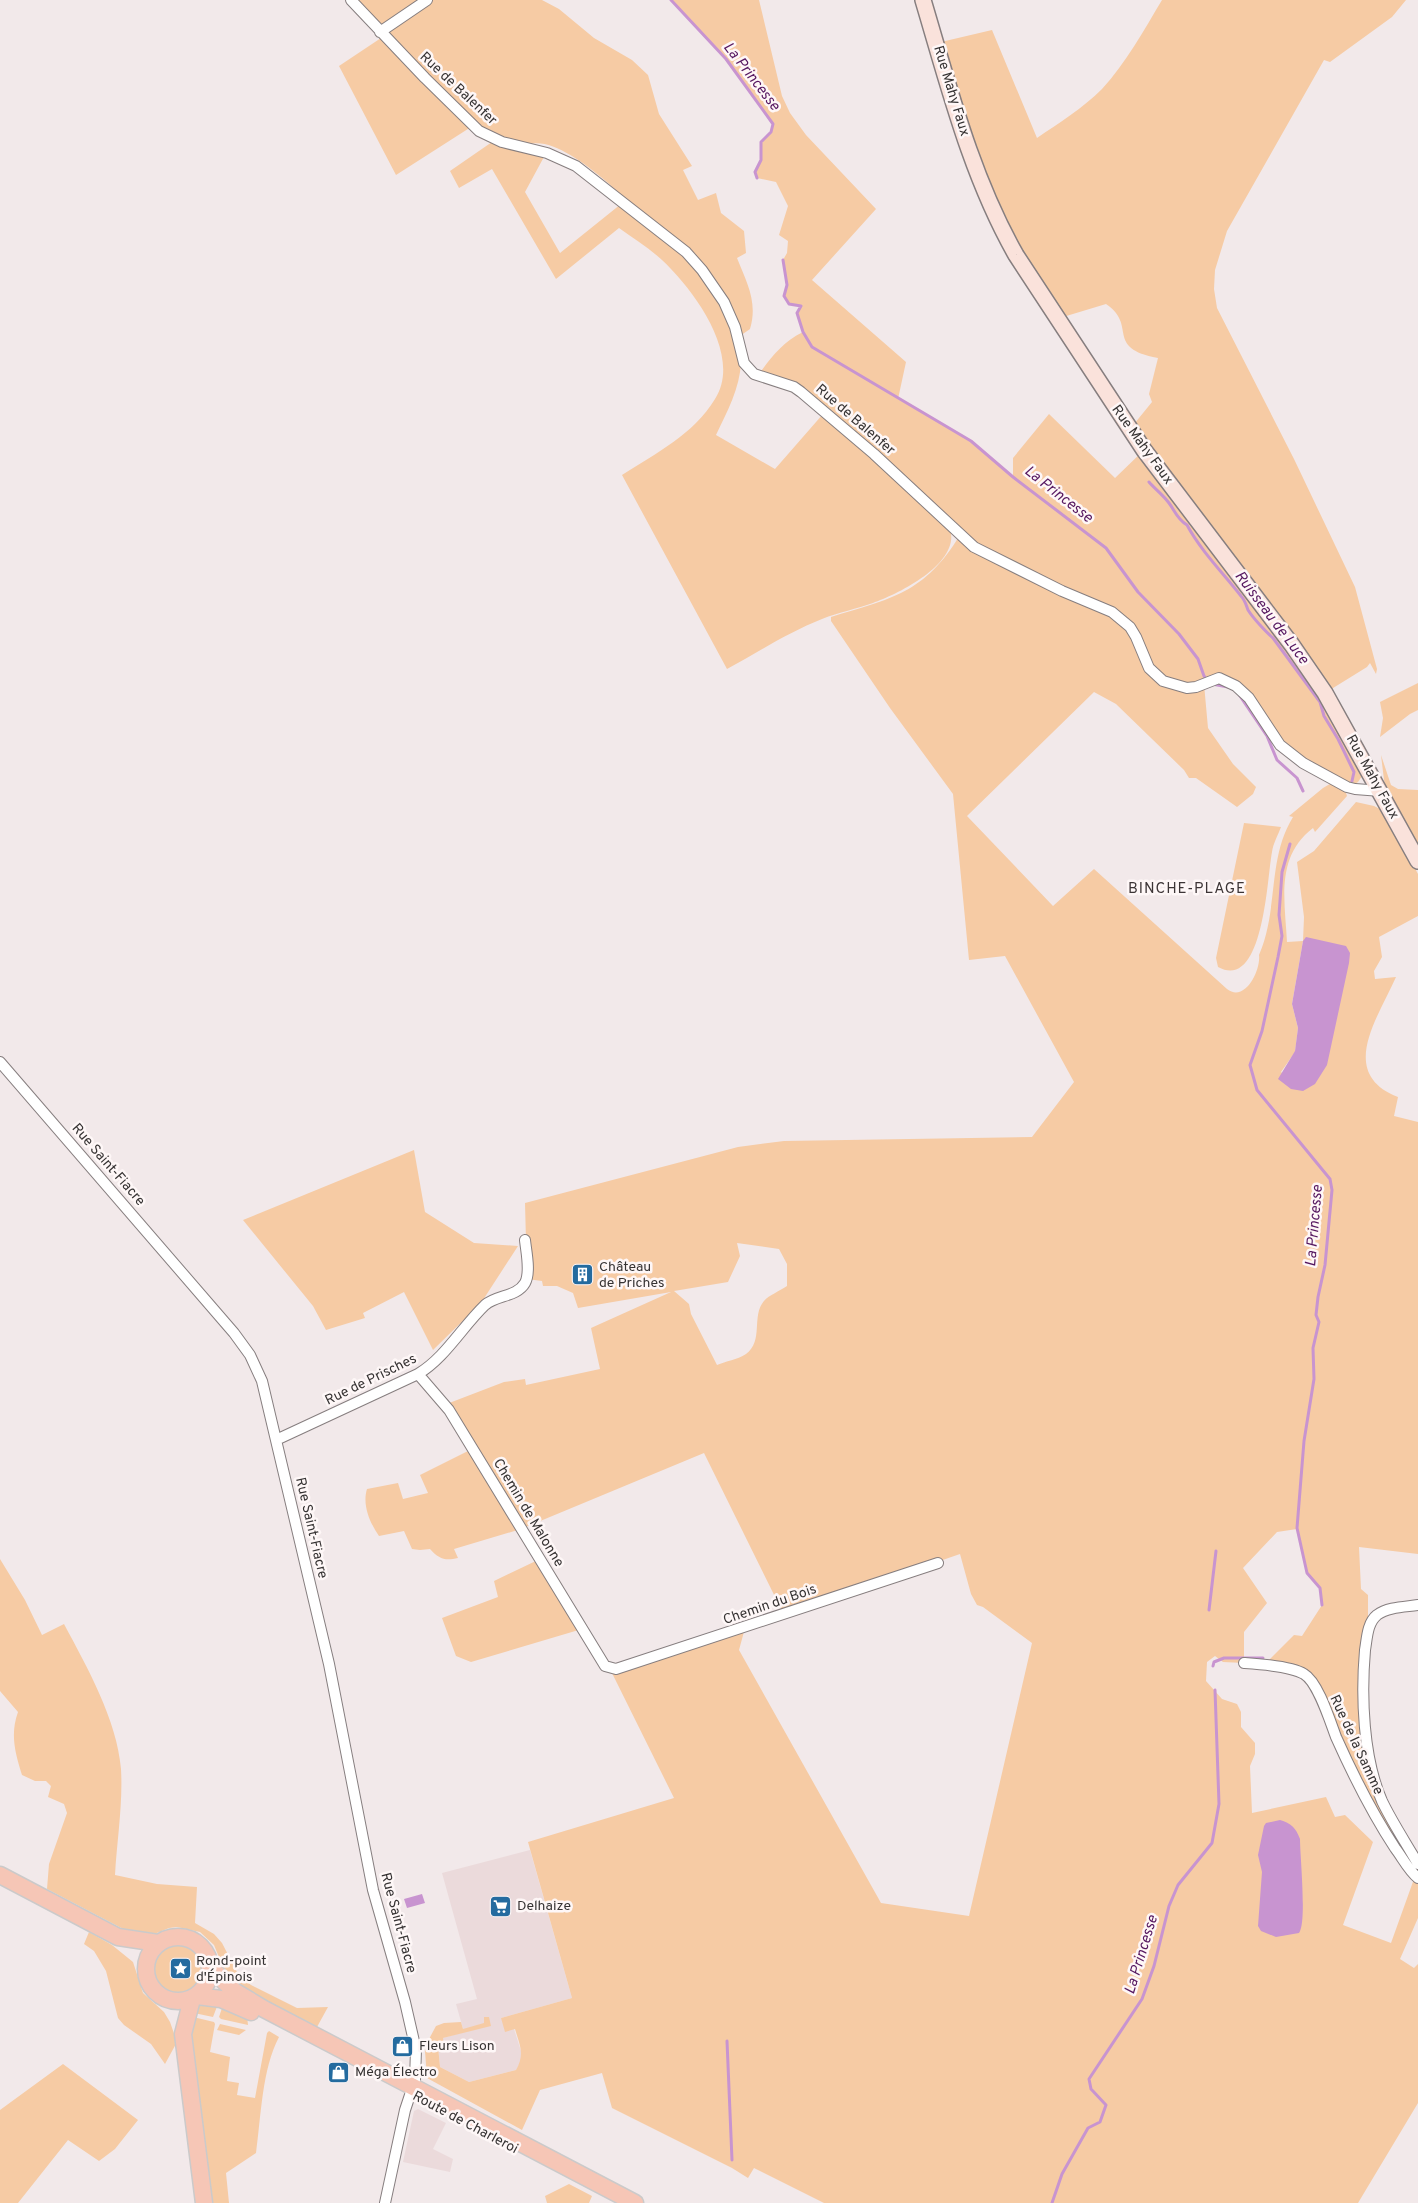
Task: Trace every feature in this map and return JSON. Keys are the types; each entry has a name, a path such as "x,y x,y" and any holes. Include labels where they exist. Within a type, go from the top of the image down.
{"main road":[{"path":"0,1875 118,1937 158,1943"},
{"path":"118,1937 145,1967 150,1986 157,1994 166,1999 184,2034 204,2203"},
{"path":"145,1967 149,1954 158,1943 167,1938 177,1937 196,1942 204,1949 211,1968 243,1997 412,2090 635,2203"},
{"path":"184,2034 195,1997 206,1986 211,1968"},
{"name":"Route de Charleroi","path":"166,1999 174,2002 195,1997 221,1999 238,2005 300,2038 412,2090 557,2172 625,2203"}],"street":[{"name":"Rue de Balenfer","path":"351,0 380,32 480,131 502,142 547,153 576,166 686,252 702,270 724,302 735,327 744,363 751,372 794,387 801,392 874,454 974,547 1121,618 1136,637 1149,668 1163,682 1187,688 1224,680 1241,689 1273,736 1294,757 1347,786 1355,789 1380,791"},
{"path":"380,32 427,0"},
{"name":"Rue Mahy Faux","path":"923,0 974,167 1000,227 1013,251 1144,450 1292,645 1325,693 1418,861"},
{"name":"Rue Saint-Fiacre","path":"0,1062 200,1292 250,1355 262,1381 329,1664 373,1890 406,2002 415,2041 417,2065 412,2090 405,2110 385,2203"},
{"name":"Rue de Prisches","path":"276,1440 418,1374 431,1366 487,1303 522,1287 527,1279 525,1240"},
{"name":"Chemin de Malonne","path":"418,1374 449,1410 605,1666 610,1669"},
{"name":"Chemin du Bois","path":"610,1669 616,1669 736,1631 938,1563"},
{"path":"1418,1606 1386,1611 1377,1616 1372,1622 1366,1640 1362,1680 1363,1714 1373,1773 1382,1800 1418,1864"},
{"name":"Rue de la Samme","path":"1244,1663 1291,1670 1308,1677 1317,1691 1340,1746 1368,1804 1401,1856 1418,1878"}],"shaded area":[{"path":"354,0 422,0 386,23 380,24"},
{"path":"432,0 542,0 559,9 594,38 632,60 648,75 659,114 692,166 683,170 698,200 716,193 721,213 744,231 746,253 737,258 748,284 752,301 753,310 750,329 740,336 724,298 714,281 602,178 561,150 543,144 527,145 486,132 388,36 392,27"},
{"path":"671,0 759,0 782,96 790,113 806,135 876,209 812,280 906,362 898,399 971,441 1013,477 1013,458 1049,414 1115,478 1144,450 1130,429 1152,402 1149,394 1158,358 1142,354 1126,342 1120,320 1115,312 1106,304 1063,317 1053,314 993,201 941,42 992,30 1037,138 1079,109 1102,89 1127,57 1162,0 1406,0 1392,17 1330,62 1324,60 1227,231 1215,270 1214,289 1217,308 1294,459 1355,587 1377,669 1376,674 1370,663 1367,667 1325,693 1364,773 1358,782 1345,790 1347,796 1315,832 1313,828 1301,840 1293,852 1288,866 1284,896 1287,942 1303,941 1304,917 1297,862 1314,851 1356,802 1374,806 1384,811 1418,874 1418,916 1379,937 1382,957 1374,971 1375,979 1396,977 1367,1043 1366,1059 1369,1074 1380,1087 1398,1097 1394,1116 1418,1122 1418,1554 1359,1547 1361,1589 1368,1595 1368,1630 1362,1680 1373,1773 1418,1864 1418,1874 1401,1856 1308,1677 1264,1665 1294,1635 1302,1636 1322,1605 1320,1588 1307,1573 1297,1529 1277,1532 1243,1568 1267,1603 1244,1632 1244,1663 1223,1662 1215,1656 1207,1662 1206,1681 1222,1699 1237,1704 1241,1712 1241,1727 1255,1743 1255,1754 1250,1766 1252,1813 1326,1797 1335,1817 1345,1815 1373,1842 1343,1925 1391,1943 1414,1879 1418,1884 1418,1918 1400,1959 1414,1968 1418,1964 1418,2103 1358,2203 824,2203 754,2168 748,2178 732,2168 612,2108 602,2073 540,2090 522,2130 427,2078 425,2051 436,2026 444,2023 461,2022 463,2029 484,2023 484,2017 489,2017 491,2026 443,2038 444,2045 438,2046 440,2067 469,2082 516,2070 519,2064 521,2050 515,2029 505,2032 501,2018 572,1998 528,1842 674,1798 610,1669 745,1628 739,1650 881,1903 969,1916 1032,1643 983,1607 977,1605 971,1594 960,1554 784,1615 704,1453 521,1529 454,1549 458,1558 453,1559 442,1558 430,1549 412,1549 404,1531 379,1536 370,1520 366,1507 367,1489 398,1483 403,1499 428,1493 420,1475 472,1449 444,1405 504,1382 525,1379 526,1385 600,1369 591,1328 671,1292 578,1308 573,1293 557,1286 543,1286 542,1281 527,1279 525,1203 738,1147 784,1141 1032,1137 1074,1082 1005,956 969,960 953,794 890,708 831,621 831,617 889,598 919,582 947,555 960,535 808,397 759,374 778,350 803,332 797,313 801,306 789,304 784,296 787,285 783,260 787,253 788,241 779,235 788,206 776,182 757,178 755,172 761,160 761,142 771,132 773,124 726,59","holes":["1224,680 1249,698 1295,757 1335,781 1323,788 1289,816 1293,817 1285,833 1280,850 1269,920 1257,969 1250,983 1240,992 1227,989 1094,869 1053,906 967,816 1094,692 1116,704 1184,770 1189,778 1196,778 1237,807 1253,794 1256,787 1233,764 1208,728 1204,684","1303,941 1303,1091 1281,1072 1295,1052 1298,1028 1292,1004","737,1243 779,1249 787,1264 787,1286 766,1299 760,1307 755,1342 751,1349 743,1356 717,1365 691,1314 689,1304 674,1291 728,1282 740,1256"]},
{"path":"381,38 471,127 396,175 339,66"},
{"path":"492,142 545,155 525,192 560,253 621,204 681,251 723,305 741,362 736,390 716,435 775,469 823,414 950,529 951,542 946,554 937,565 912,585 884,599 810,624 727,669 622,475 661,451 685,433 706,412 715,399 722,382 723,363 719,343 711,324 700,305 674,272 652,251 619,228 556,279 492,169 459,188 450,171"},
{"path":"1418,683 1418,710 1380,737 1383,718 1380,702"},
{"path":"1381,755 1391,785 1398,789 1418,790 1418,861 1385,788"},
{"path":"1244,823 1281,827 1274,843 1265,906 1254,948 1245,963 1233,970 1218,967 1216,958"},
{"path":"1306,937 1346,946 1350,953 1327,1065 1315,1084 1303,1091 1291,1089 1278,1079 1295,1051 1298,1028 1292,1004 1303,941"},
{"path":"414,1150 425,1212 474,1243 518,1246 481,1303 433,1350 404,1292 363,1313 365,1318 326,1330 313,1306 243,1220"},
{"path":"0,1559 25,1600 42,1635 64,1624 100,1694 114,1732 121,1769 121,1809 115,1875 157,1884 197,1887 195,1923 214,1934 222,1943 238,1974 251,1985 297,2008 328,2007 317,2027 241,1989 225,1972 214,1945 200,1932 177,1927 152,1935 127,1931 47,1889 49,1864 67,1813 64,1804 48,1797 51,1786 46,1781 35,1781 22,1775 17,1759 14,1744 14,1728 18,1712 0,1691"},
{"path":"540,1559 582,1629 471,1662 456,1656 442,1618 498,1597 494,1581"},
{"path":"1280,1820 1293,1827 1300,1839 1303,1916 1299,1933 1276,1937 1261,1931 1258,1926 1262,1872 1258,1855 1264,1826 1266,1823"},
{"path":"530,1850 572,1998 501,2018 514,2029 522,2060 516,2070 469,2082 440,2067 438,2046 443,2038 464,2032 456,2004 477,1999 442,1873"},
{"path":"422,1894 425,1903 407,1908 404,1899"},
{"path":"89,1932 112,1945 133,1962 143,1993 164,2012 170,2022 177,2042 165,2064 151,2044 124,2025 118,2018 106,1971 94,1951 84,1944"},
{"path":"178,1945 192,1949 199,1956 203,1970 199,1984 192,1991 178,1995 164,1991 157,1984 153,1970 157,1956 164,1949"},
{"path":"200,2003 218,2004 213,2017 194,2013"},
{"path":"223,2005 247,2016 248,2025 221,2019 219,2017"},
{"path":"193,2017 214,2022 210,2052 230,2057 227,2081 239,2083 237,2095 255,2098 267,2033 269,2031 279,2037 273,2050 266,2078 256,2153 226,2173 229,2203 211,2203 191,2035"},
{"path":"220,2024 246,2030 239,2035 217,2030"},
{"path":"63,2064 138,2120 115,2149 99,2161 68,2140 18,2203 0,2203 0,2110"},
{"path":"418,2109 446,2123 433,2149 453,2159 450,2172 403,2162 414,2111"},
{"path":"569,2184 592,2196 589,2203 547,2203 545,2196"}],"waterway":[{"name":"La Princesse","path":"671,0 726,59 773,124 771,132 761,142 761,160 755,172 757,178"},
{"name":"La Princesse","path":"783,260 787,285 784,296 789,304 801,306 797,313 803,332 812,347 971,441 1013,477 1106,548 1138,592 1179,634 1198,659 1207,680"},
{"name":"Ruisseau de Luce","path":"1149,482 1167,500 1176,515 1187,525 1205,553 1242,598 1250,613 1273,638 1320,702 1324,716 1354,772 1352,781"},
{"name":"La Princesse","path":"1212,684 1228,687"},
{"name":"La Princesse","path":"1240,696 1267,736 1277,760 1297,778 1303,791"},
{"name":"La Princesse","path":"1290,844 1282,872 1279,915 1282,936 1262,1031 1250,1065 1257,1090 1330,1179 1332,1190 1325,1265 1316,1315 1319,1322 1313,1348 1314,1379 1304,1441 1297,1528 1307,1573 1320,1588 1322,1605"},
{"path":"1209,1610 1216,1551"},
{"path":"1213,1666 1214,1662 1224,1658 1263,1658"},
{"name":"La Princesse","path":"1052,2203 1062,2174 1088,2128 1100,2122 1106,2105 1091,2089 1089,2079 1142,1999 1154,1966 1169,1906 1178,1885 1212,1843 1219,1804 1215,1690"},
{"path":"727,2041 732,2160"}],"place":[{"name":"Château de Priches","path":"583,1275"},
{"name":"Delhaize","path":"501,1906"},
{"name":"Rond-point d'Épinois","path":"180,1969"},
{"name":"Fleurs Lison","path":"403,2046"},
{"name":"Méga Électro","path":"339,2072"}],"district":[{"name":"BINCHE-PLAGE","path":"1187,889"}]}
